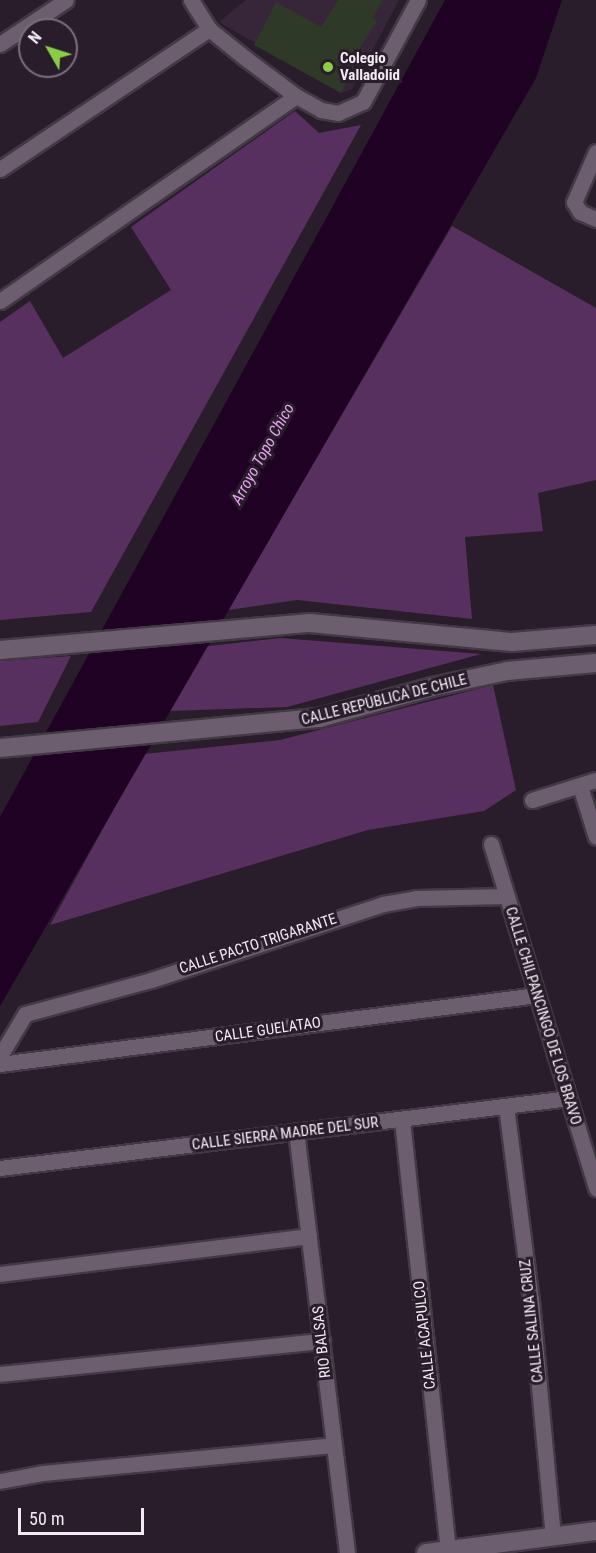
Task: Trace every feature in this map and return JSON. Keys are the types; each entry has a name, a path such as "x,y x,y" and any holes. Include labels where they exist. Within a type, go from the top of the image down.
{"street":[{"path":"0,44 66,0"},
{"path":"191,0 209,29 296,96 321,110 338,113 363,102 418,0"},
{"path":"0,169 209,29"},
{"path":"0,301 296,96"},
{"path":"596,152 574,202 580,212 596,219"},
{"path":"0,650 211,631 332,624 512,642 596,635"},
{"name":"CALLE REPÚBLICA DE CHILE","path":"0,748 319,718 432,687 507,671 596,663"},
{"path":"532,800 596,780"},
{"path":"580,786 596,837"},
{"name":"CALLE CHILPANCINGO DE LOS BRAVO","path":"491,844 596,1188"},
{"name":"CALLE PACTO TRIGARANTE","path":"0,1056 25,1014 151,980 383,904 416,898 506,896"},
{"name":"CALLE GUELATAO","path":"0,1065 537,995"},
{"name":"CALLE SIERRA MADRE DEL SUR","path":"0,1168 569,1098"},
{"name":"CALLE SALINA CRUZ","path":"506,1106 531,1300 553,1536"},
{"name":"CALLE ACAPULCO","path":"402,1120 448,1550"},
{"name":"RIO BALSAS","path":"296,1131 346,1553"},
{"path":"0,1274 309,1236"},
{"path":"0,1374 322,1341"},
{"path":"0,1480 44,1473 333,1445"},
{"path":"426,1553 596,1531"}],"shaded area":[{"name":"Colegio Valladolid","path":"246,0 399,0 352,89 341,93 219,22"},
{"path":"295,111 319,133 361,125 91,612 0,620 0,322 30,301 63,358 171,290 131,227"},
{"path":"452,226 596,308 596,480 538,493 543,531 465,537 472,619 297,600 228,610"},
{"path":"280,638 481,654 287,707 170,711 199,647"},
{"path":"71,656 38,722 0,726 0,661"},
{"path":"493,685 516,790 484,811 368,830 50,925 144,754 280,740"}],"water":[{"name":"Arroyo Topo Chico","path":"445,0 562,0 536,78 0,1006 0,817"}],"building":[{"name":"Colegio Valladolid","path":"338,0 383,0 372,18 377,21 360,48 364,50 341,93 254,45 276,2 321,27"}],"place":[{"name":"Colegio Valladolid","path":"328,67"}]}
